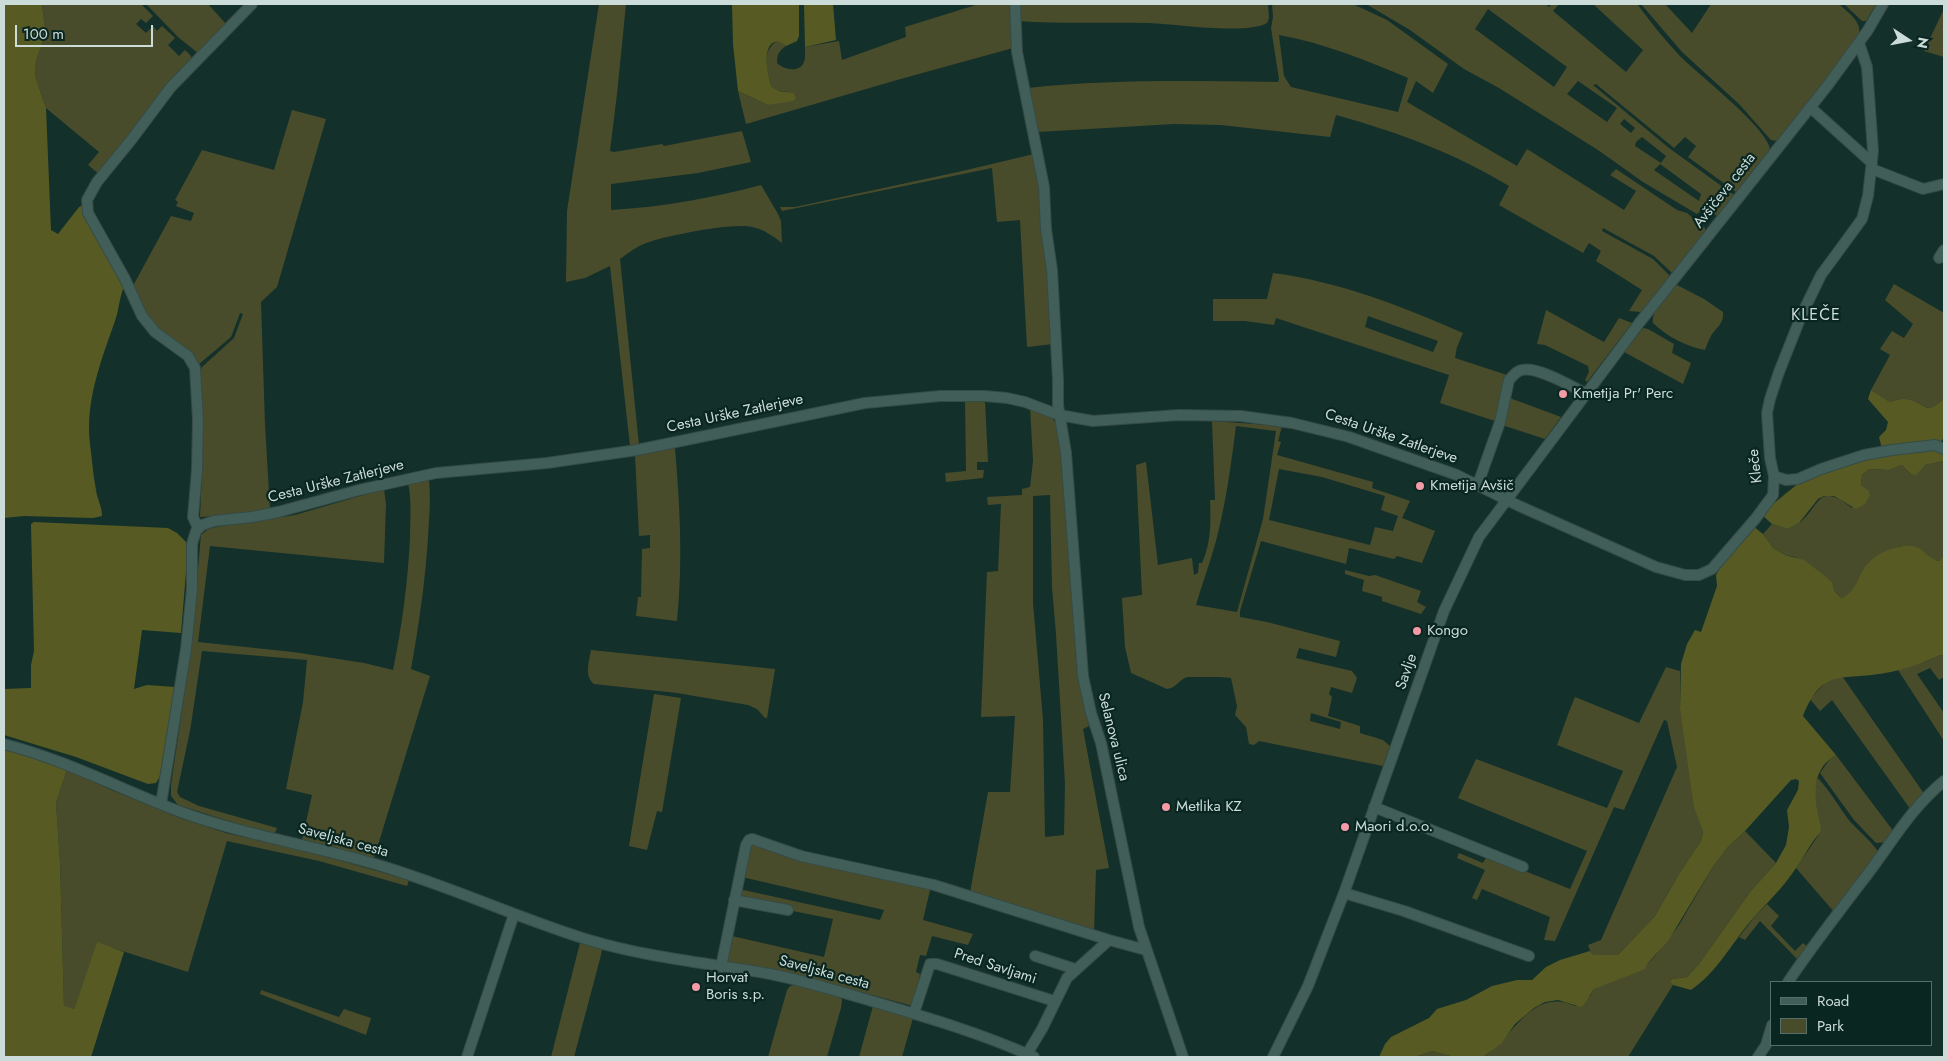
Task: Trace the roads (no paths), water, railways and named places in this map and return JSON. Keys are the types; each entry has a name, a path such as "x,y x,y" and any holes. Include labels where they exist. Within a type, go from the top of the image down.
{"street":[{"path":"161,804 186,648 192,589 192,544 198,528 193,517 197,470 198,420 195,368 188,356 155,332 142,316 125,279 88,213 86,206 88,196 97,182 171,86 252,4"},
{"name":"Selanova ulica","path":"1015,4 1018,52 1044,187 1046,229 1052,270 1059,415 1066,453 1083,676 1091,713 1101,743 1139,927 1183,1057"},
{"name":"Avšičeva cesta","path":"1505,500 1585,393 1859,43 1883,4"},
{"name":"Kleče","path":"1505,500 1656,567 1685,575 1698,575 1712,569 1765,506 1773,495 1774,476 1770,458 1767,413 1770,400 1798,322 1821,275 1862,219 1868,196 1873,151 1867,67 1859,43"},
{"path":"1810,107 1872,166 1923,189 1944,184"},
{"path":"1478,484 1493,445 1509,380 1513,375 1523,369 1535,370 1585,393"},
{"name":"Cesta Urške Zatlerjeve","path":"198,528 208,522 262,515 359,490 436,473 547,463 636,450 865,403 940,396 1007,398 1025,402 1059,415 1093,422 1179,414 1241,416 1280,420 1349,437 1457,475 1478,484 1505,500"},
{"path":"1774,476 1786,480 1798,479 1820,469 1864,455 1918,446 1935,445 1944,447"},
{"name":"Savlje","path":"1273,1057 1308,986 1344,893 1453,588 1479,537 1505,500"},
{"name":"Saveljska cesta","path":"4,744 72,766 161,804 230,828 336,853 392,869 568,933 625,950 673,960 786,978 914,1013 977,1034 1030,1056"},
{"path":"1789,981 1909,816 1932,790 1944,781"},
{"path":"1374,807 1523,867"},
{"path":"720,967 746,845 752,839 801,856 942,887 1146,950"},
{"path":"1344,893 1404,911 1529,956"},
{"path":"734,900 788,910"},
{"path":"467,1057 514,914"},
{"path":"1030,1056 1067,978 1109,940"},
{"path":"1035,956 1075,969"},
{"name":"Pred Savljami","path":"914,1013 930,964 945,966 1054,1002"},
{"path":"1758,1057 1766,1045 1770,1032"}],"place":[{"name":"Kmetija Pr' Perc","path":"1563,394"},
{"name":"Kmetija Avšič","path":"1420,486"},
{"name":"Kongo","path":"1417,631"},
{"name":"Metlika KZ","path":"1166,807"},
{"name":"Maori d.o.o.","path":"1345,827"},
{"name":"Horvat Boris s.p.","path":"696,987"}],"district":[{"name":"KLEČE","path":"1816,316"}]}
